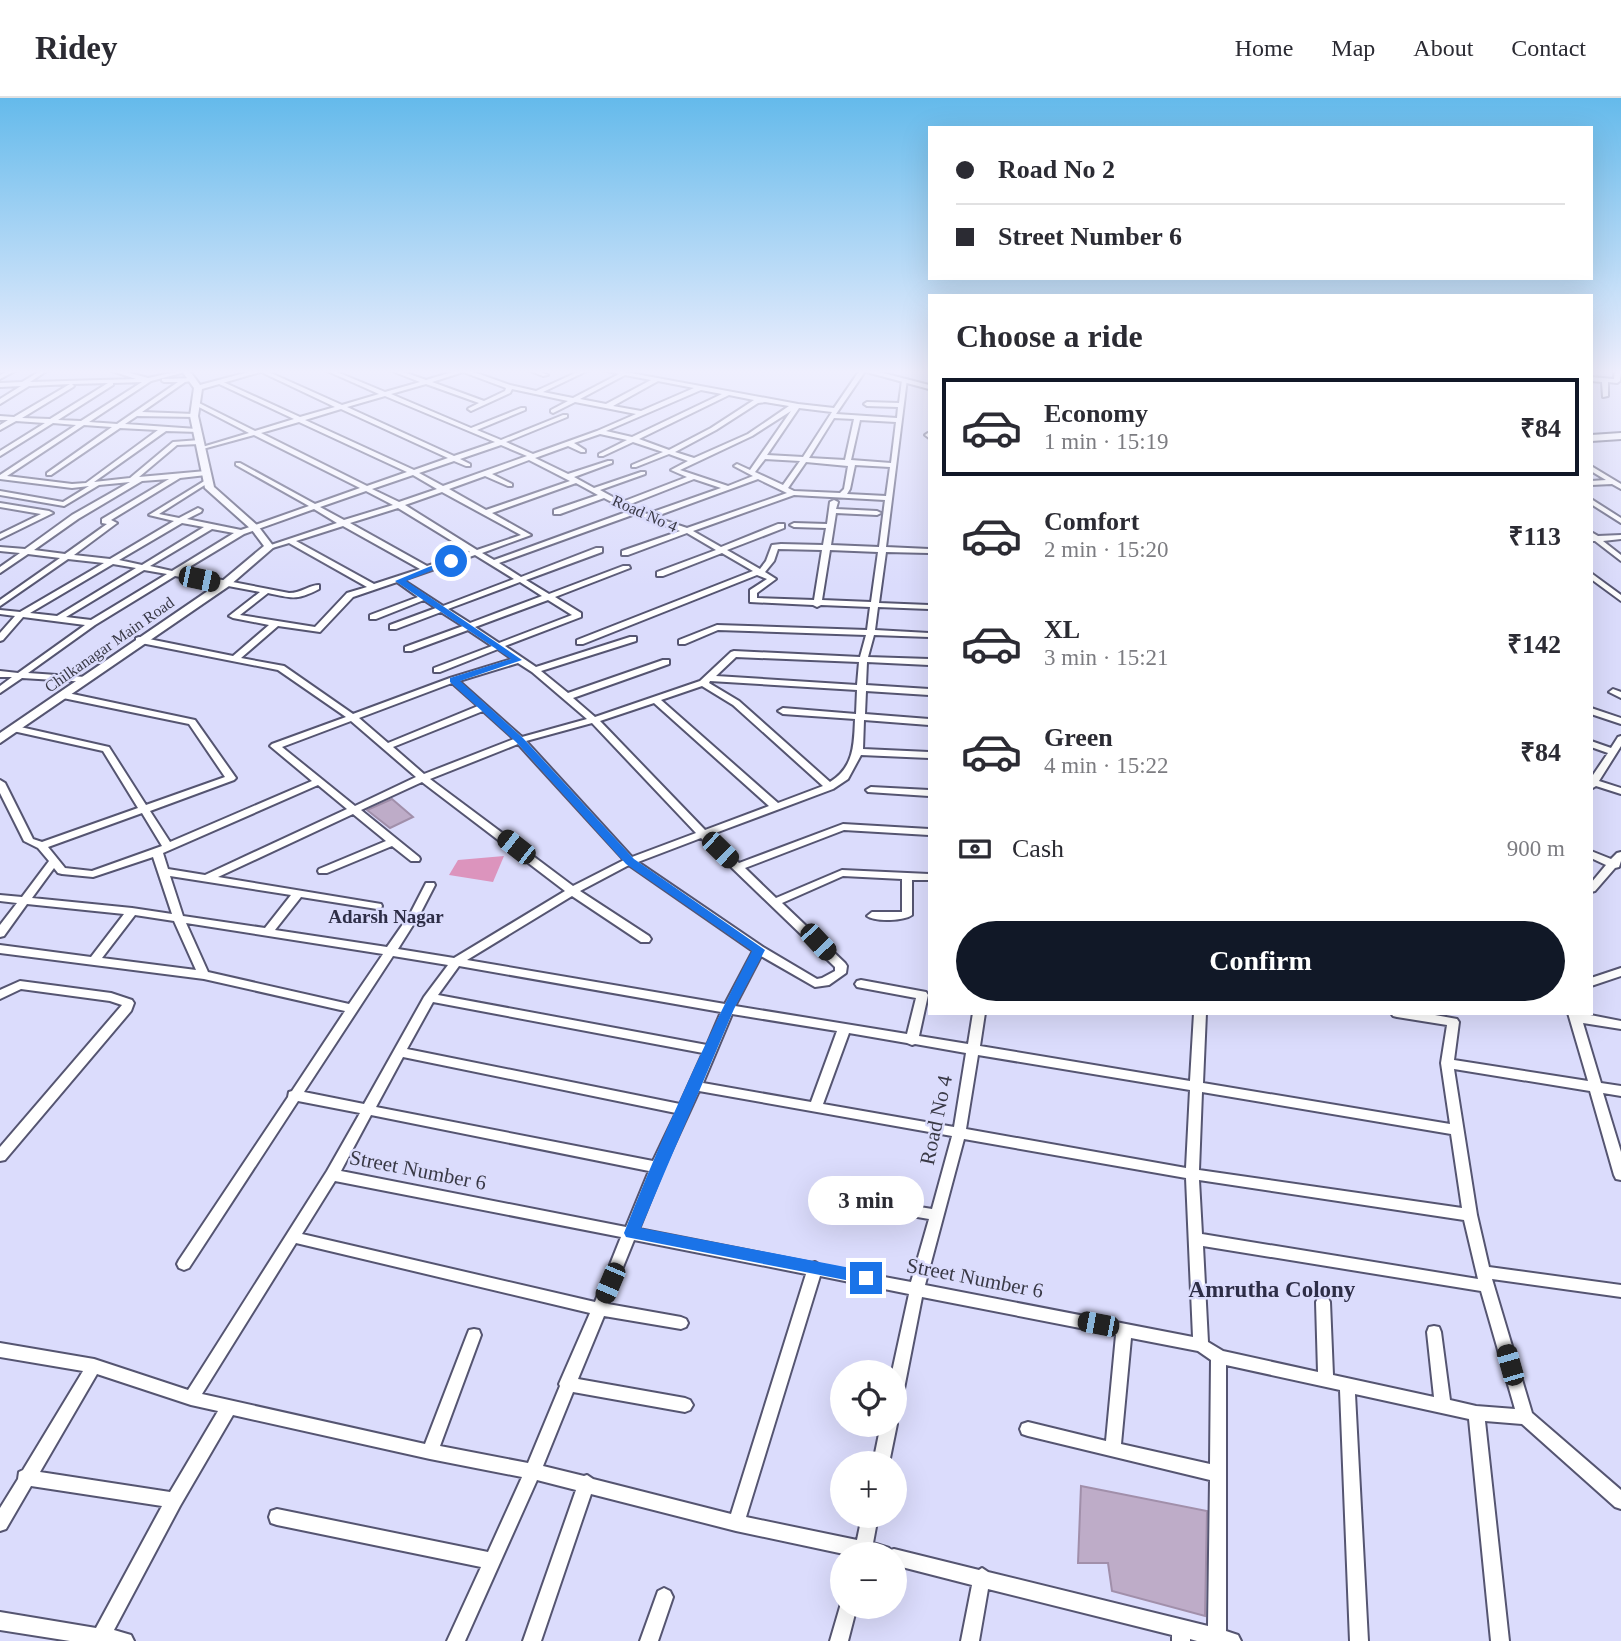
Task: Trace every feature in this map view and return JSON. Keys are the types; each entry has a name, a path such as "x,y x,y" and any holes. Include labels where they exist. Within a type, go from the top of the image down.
{"main road":[{"path":"199,442 207,477 218,497 255,528 269,547"},
{"name":"Chilkanagar Main Road","path":"0,739 139,640 225,584 269,547"}],"street":[{"path":"0,454 20,442"},
{"path":"0,477 55,442"},
{"path":"49,474 95,442"},
{"path":"86,485 146,442"},
{"path":"0,571 75,517 137,479 175,443 200,446 217,442"},
{"path":"274,442 399,505 578,615 437,670"},
{"path":"267,591 233,616 317,630 350,595 400,581 426,569 527,535 412,472 349,442"},
{"path":"420,442 468,465"},
{"path":"269,547 399,505 571,442"},
{"path":"601,455 630,442"},
{"path":"641,442 695,461"},
{"path":"634,466 654,460 685,442"},
{"path":"728,488 674,471 735,442"},
{"path":"647,517 728,488 755,474 774,442"},
{"path":"785,487 816,442"},
{"path":"842,495 847,489 853,442"},
{"path":"191,1398 332,1175 430,998 456,962 572,891 630,861 830,787 845,777 858,752 863,660 871,633 897,442"},
{"path":"0,690 92,623 241,532 499,443"},
{"name":"Road No 4","path":"499,443 531,455 529,457 647,517 688,531 759,573"},
{"path":"568,443 583,451"},
{"path":"765,457 893,465"},
{"path":"567,477 610,462"},
{"path":"238,464 426,569"},
{"path":"737,466 793,493"},
{"path":"1593,469 1621,487"},
{"path":"485,473 510,485"},
{"path":"594,490 643,473"},
{"path":"0,477 62,486 178,476 207,477"},
{"path":"0,604 113,523 104,521 178,476"},
{"path":"623,504 695,476"},
{"path":"207,477 153,514 241,532"},
{"path":"0,485 12,479"},
{"path":"487,512 576,481"},
{"path":"0,537 49,513 102,482"},
{"path":"1593,484 1613,482"},
{"path":"0,493 64,504"},
{"path":"625,553 793,493 889,498"},
{"path":"557,512 605,495"},
{"path":"1593,502 1621,521"},
{"path":"1,506 49,513"},
{"path":"817,605 833,506 877,513"},
{"path":"0,638 21,615 198,510"},
{"path":"493,563 635,511"},
{"path":"794,525 829,526"},
{"path":"58,619 211,526"},
{"path":"660,574 781,526"},
{"path":"1593,537 1621,537"},
{"path":"1593,537 1621,559"},
{"path":"291,541 373,587"},
{"path":"580,642 759,573 771,561 775,547 928,551"},
{"path":"0,549 110,561 267,591 301,594 316,587"},
{"path":"393,627 599,550"},
{"path":"408,649 626,568"},
{"path":"759,573 772,579 753,592 752,600 817,605 928,607"},
{"path":"1593,577 1621,599"},
{"path":"400,581 535,670 594,720 702,833 841,967 840,973 825,982 815,984 759,950 630,861 520,740 453,680"},
{"path":"373,617 425,597"},
{"path":"0,612 92,623"},
{"path":"234,659 276,623"},
{"path":"682,642 717,626 928,635"},
{"path":"535,670 633,639"},
{"path":"139,640 281,668 352,717 423,778 572,891 645,939"},
{"path":"207,878 423,778 520,740 656,700 706,680 734,654 928,663"},
{"path":"415,859 275,746 453,680 518,660"},
{"path":"566,697 666,662"},
{"path":"0,674 85,680"},
{"path":"706,680 928,692"},
{"path":"706,680 736,703 830,787"},
{"path":"42,846 232,778 192,722 63,695"},
{"path":"656,700 775,806"},
{"path":"386,747 484,707"},
{"path":"783,711 928,722"},
{"path":"1593,712 1621,721"},
{"path":"16,729 106,749 144,810 163,850 162,871 179,919 204,975"},
{"path":"1593,781 1621,739"},
{"path":"1593,745 1612,751"},
{"path":"858,752 928,755"},
{"path":"0,783 5,801 29,841 42,846 62,871 93,874 163,850 319,781"},
{"path":"1593,783 1621,792"},
{"path":"871,790 928,793"},
{"path":"738,867 843,827 928,832"},
{"path":"323,871 393,842"},
{"path":"1593,854 1618,860"},
{"path":"1593,887 1618,860"},
{"path":"0,933 54,861"},
{"path":"162,871 377,906"},
{"path":"776,902 842,873 928,877"},
{"path":"872,916 907,915 907,876"},
{"path":"184,1264 293,1095 390,952 430,885"},
{"path":"267,933 298,894"},
{"path":"0,898 132,911 456,962 844,1030 1457,1130"},
{"path":"95,959 132,911"},
{"path":"0,949 204,975 353,1009"},
{"path":"456,1641 533,1471 657,1167 728,1009 759,950"},
{"path":"1593,981 1621,972"},
{"path":"861,984 922,995 912,1041"},
{"path":"0,995 20,985 111,997 128,1003 127,1008 0,1156"},
{"path":"430,998 709,1050"},
{"name":"Road No 4","path":"902,1360 917,1288 959,1133 979,1015"},
{"path":"1200,1015 1192,1174 1201,1345 1219,1357 1476,1413 1525,1417"},
{"path":"1409,1015 1453,1022 1447,1063 1470,1215 1525,1417 1621,1501"},
{"path":"1621,1025 1574,1015 1621,1175"},
{"path":"814,1108 844,1030"},
{"path":"401,1052 684,1110"},
{"path":"1447,1063 1621,1091"},
{"path":"695,1086 1192,1174 1470,1215"},
{"path":"293,1095 657,1167"},
{"name":"Street Number 6","path":"332,1175 1201,1345"},
{"path":"859,1202 937,1215"},
{"path":"293,1237 599,1309 681,1323"},
{"path":"1195,1238 1486,1279 1621,1291"},
{"path":"736,1523 815,1268"},
{"path":"1323,1302 1326,1380"},
{"path":"1114,1450 1124,1329"},
{"path":"1434,1332 1443,1406"},
{"path":"430,1452 474,1335"},
{"path":"0,1350 94,1366 191,1398 430,1452 587,1483 736,1523 830,1545"},
{"path":"907,1560 982,1577 1181,1634 1224,1639 1219,1357"},
{"path":"0,1523 25,1477 94,1366"},
{"path":"567,1384 685,1405"},
{"path":"1347,1384 1359,1641"},
{"path":"101,1637 174,1500 229,1407"},
{"path":"1476,1413 1500,1641"},
{"path":"1028,1429 1219,1474"},
{"path":"25,1477 174,1500"},
{"path":"532,1641 587,1483"},
{"path":"278,1517 492,1561"},
{"path":"970,1641 982,1577"},
{"path":"649,1641 664,1597"},
{"path":"839,1641 845,1619"},
{"path":"0,1621 30,1635 101,1637 125,1641"}],"shaded area":[{"path":"504,856 493,882 449,875 458,860"}],"building":[{"path":"392,799 413,817 390,828 367,810"},
{"path":"1081,1486 1207,1511 1205,1616 1112,1591 1108,1563 1078,1563"}],"district":[{"name":"Adarsh Nagar","path":"386,916"},
{"name":"Amrutha Colony","path":"1272,1289"}],"route":[{"path":"451,561 400,581 518,660 453,680 520,740 630,861 759,950 709,1050 631,1233 866,1278"}]}
